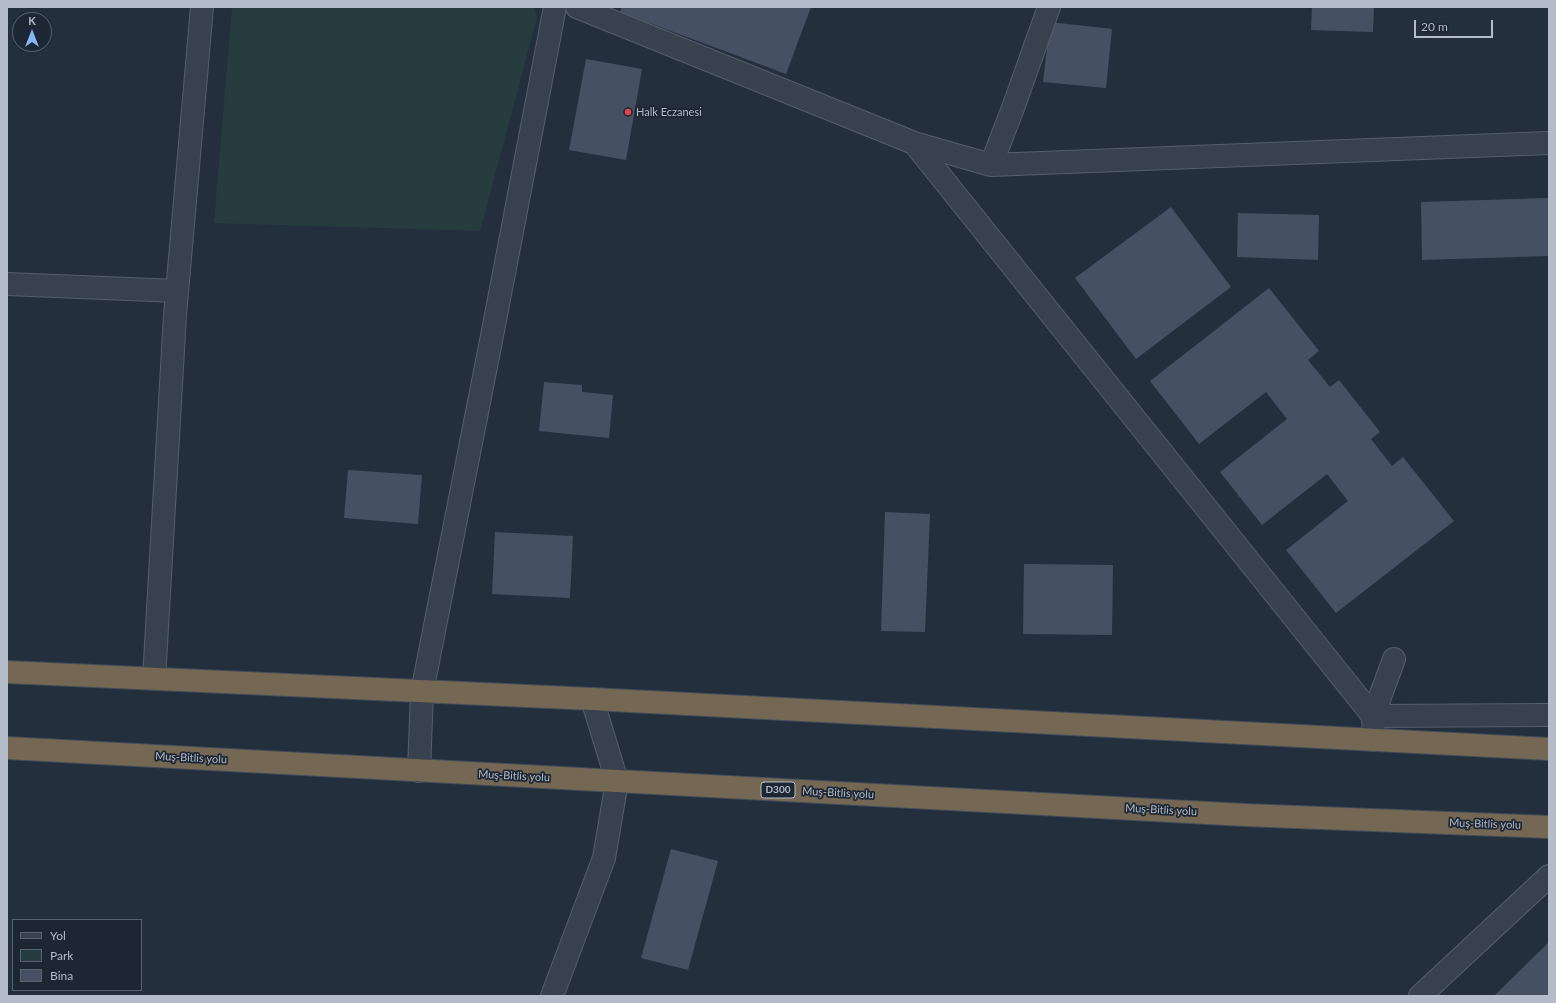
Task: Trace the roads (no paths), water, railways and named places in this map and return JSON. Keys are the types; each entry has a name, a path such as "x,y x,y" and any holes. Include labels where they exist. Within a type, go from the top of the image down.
{"highway":[{"path":"7,672 592,699 1549,749"},
{"name":"Muş-Bitlis yolu","path":"7,748 1245,815 1549,827"}],"street":[{"path":"154,679 177,291 202,7"},
{"path":"419,771 422,692 492,342 555,7"},
{"path":"577,7 914,142 991,165 1549,144"},
{"path":"991,165 1049,7"},
{"path":"914,142 1373,716"},
{"path":"7,284 177,291"},
{"path":"1374,740 1373,716 1394,659"},
{"path":"552,996 604,858 617,781 592,699"},
{"path":"1373,716 1549,715"},
{"path":"1420,996 1549,876"}],"place":[{"name":"Halk Eczanesi","path":"628,112"}]}
